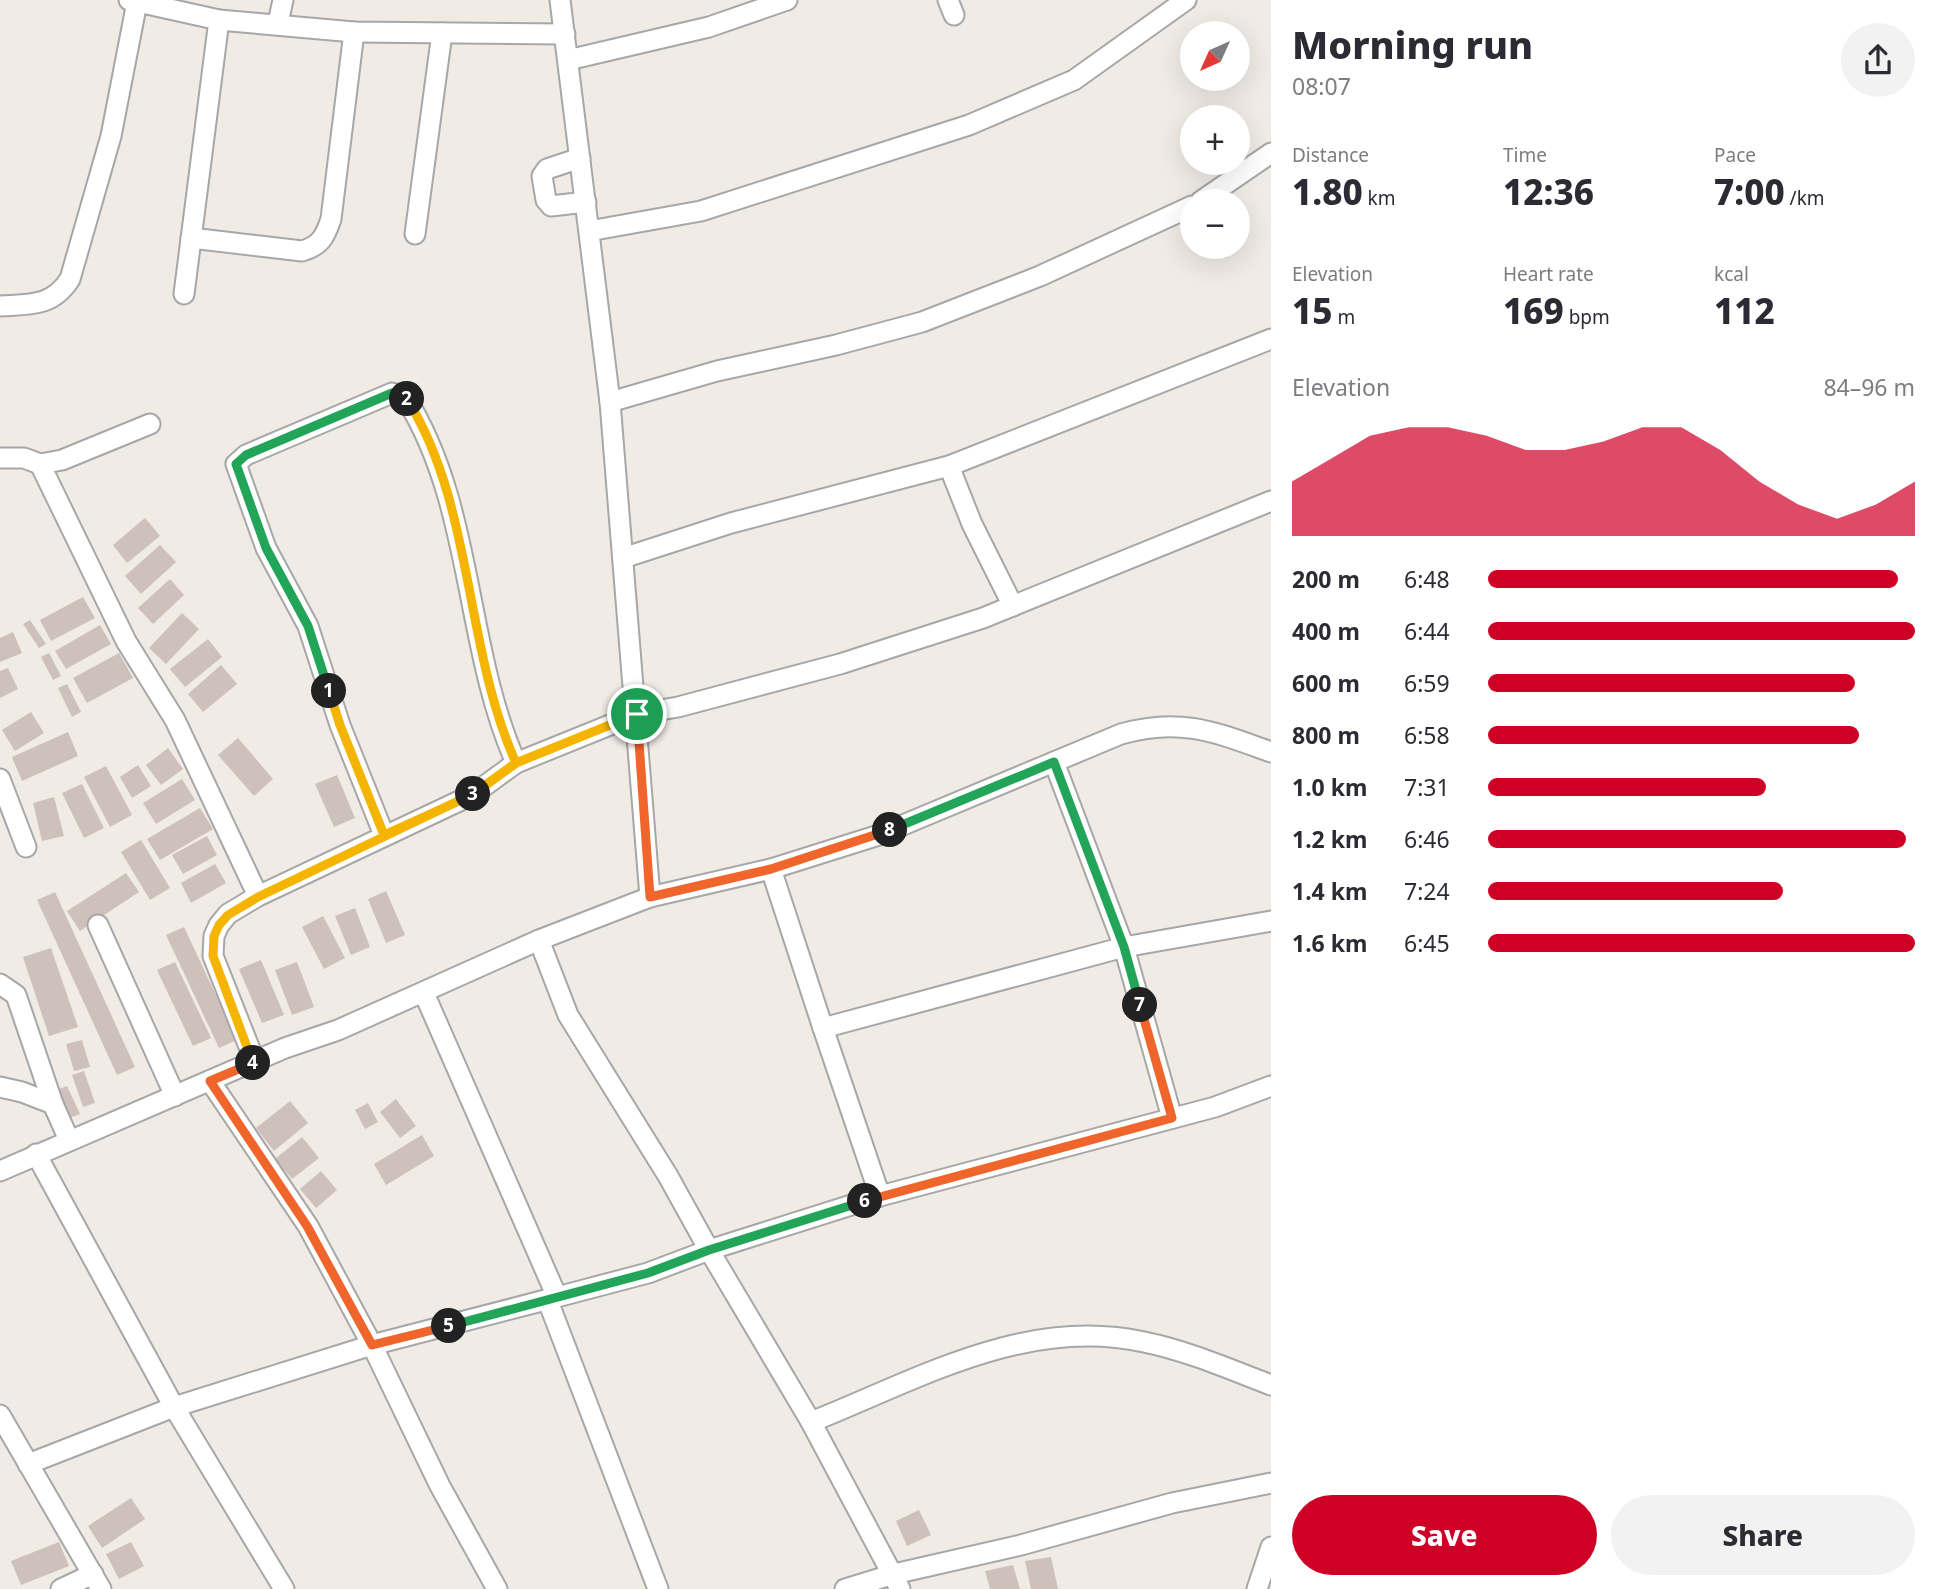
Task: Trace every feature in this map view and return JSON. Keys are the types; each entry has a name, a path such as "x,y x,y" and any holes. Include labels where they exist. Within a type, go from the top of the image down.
{"street":[{"path":"278,23 283,0"},
{"path":"560,0 610,402 650,897"},
{"path":"568,60 709,27 787,0"},
{"path":"589,232 701,211 969,125 1074,80 1186,0"},
{"path":"0,306 38,304 60,294 70,279 111,136 133,1 159,3 219,20 278,23 354,32 565,34"},
{"path":"184,294 219,20"},
{"path":"191,237 302,251 314,248 322,240 331,219 354,32"},
{"path":"415,234 442,33"},
{"path":"1218,189 1271,153"},
{"path":"580,158 547,169 542,176 546,200 551,206 586,202"},
{"path":"610,402 717,371 836,345 922,322 1040,276 1180,212"},
{"path":"623,558 731,523 949,466 1271,339"},
{"path":"384,835 340,725 308,626 266,548 236,469 239,460 246,455 392,393 405,397 421,421 436,459 459,546 488,689 516,763"},
{"path":"0,458 24,458 40,464 62,460 150,424"},
{"path":"40,464 126,641 187,743 258,897"},
{"path":"949,466 972,524 1013,606"},
{"path":"255,1062 213,956 214,936 219,925 228,915 258,897 472,795 516,763 637,714 841,664 1013,606 1271,501"},
{"path":"0,1171 424,993 539,940 650,897 771,869 879,835 1121,734 1145,727 1181,725 1219,734 1271,752"},
{"path":"1054,762 1124,947 1172,1118"},
{"path":"0,779 26,847"},
{"path":"771,869 880,1196"},
{"path":"823,1028 1124,947 1271,921"},
{"path":"98,925 175,1096"},
{"path":"539,940 568,1016 668,1176 811,1422 897,1582"},
{"path":"0,984 16,995 53,1104 69,1140"},
{"path":"424,993 552,1299 658,1589"},
{"path":"210,1081 307,1226 372,1345 440,1486 497,1589"},
{"path":"28,1464 174,1407 372,1345 648,1273 709,1250 880,1196 1214,1107 1271,1086"},
{"path":"0,1087 53,1104"},
{"path":"36,1154 174,1407 284,1589"},
{"path":"811,1422 981,1352 1051,1339 1099,1336 1142,1341 1205,1360 1271,1385"},
{"path":"0,1415 97,1582 61,1589"},
{"path":"845,1589 897,1582 1172,1503 1271,1483"},
{"path":"1257,1589 1271,1547"}],"building":[{"path":"145,518 160,536 127,563 113,545"},
{"path":"160,545 176,562 141,594 125,576"},
{"path":"170,579 184,595 153,624 138,608"},
{"path":"83,597 95,618 51,641 40,620"},
{"path":"182,613 199,629 166,664 149,648"},
{"path":"30,620 46,644 39,648 23,624"},
{"path":"100,625 111,644 66,669 55,651"},
{"path":"13,632 22,653 0,662 0,638"},
{"path":"208,639 222,657 185,687 170,669"},
{"path":"49,653 61,676 53,680 41,657"},
{"path":"119,653 133,678 87,703 73,678"},
{"path":"221,665 237,684 203,712 188,694"},
{"path":"8,668 18,689 0,698 0,671"},
{"path":"67,684 81,712 72,717 58,688"},
{"path":"31,712 44,733 15,751 2,730"},
{"path":"68,732 78,756 22,781 12,757"},
{"path":"238,738 273,779 254,796 218,755"},
{"path":"168,748 183,769 161,785 146,765"},
{"path":"138,765 151,786 132,798 120,777"},
{"path":"106,766 132,815 110,827 84,777"},
{"path":"337,775 355,818 334,827 315,784"},
{"path":"182,779 195,800 156,824 143,803"},
{"path":"82,784 104,828 84,838 62,793"},
{"path":"54,797 64,836 42,841 33,803"},
{"path":"200,808 213,829 160,860 147,839"},
{"path":"207,836 217,855 183,874 172,855"},
{"path":"141,840 170,888 150,900 121,852"},
{"path":"215,864 226,883 191,903 181,883"},
{"path":"126,873 139,892 80,931 67,911"},
{"path":"386,891 405,935 386,943 368,899"},
{"path":"55,892 135,1067 117,1075 37,900"},
{"path":"355,908 370,947 351,955 335,916"},
{"path":"323,916 345,958 324,969 302,927"},
{"path":"184,927 237,1040 219,1048 166,935"},
{"path":"51,948 78,1027 49,1036 23,957"},
{"path":"261,960 284,1015 262,1023 239,969"},
{"path":"175,962 211,1038 193,1046 157,970"},
{"path":"297,962 314,1007 292,1015 275,970"},
{"path":"82,1040 90,1067 74,1071 66,1044"},
{"path":"84,1071 95,1103 83,1107 72,1075"},
{"path":"67,1086 80,1114 69,1118 57,1090"},
{"path":"396,1099 416,1126 400,1138 380,1112"},
{"path":"290,1101 308,1123 274,1151 256,1128"},
{"path":"368,1103 378,1122 365,1129 355,1110"},
{"path":"422,1135 434,1156 386,1185 374,1164"},
{"path":"302,1137 319,1158 292,1179 275,1159"},
{"path":"321,1171 337,1190 316,1208 300,1189"},
{"path":"131,1498 145,1519 102,1548 88,1526"},
{"path":"919,1510 931,1535 907,1546 896,1521"},
{"path":"59,1542 69,1566 21,1585 11,1561"},
{"path":"131,1542 144,1566 119,1579 106,1554"},
{"path":"1051,1557 1058,1589 1031,1589 1025,1561"},
{"path":"1013,1565 1020,1589 990,1589 985,1571"}],"route":[{"path":"637,714 516,763 472,795 384,835 340,725 308,626 266,548 236,464 246,455 302,434 392,393 405,397 421,421 436,459 459,546 488,689 516,763 472,795 258,897 228,915 214,936 213,956 255,1062 210,1081 307,1226 372,1345 603,1287 880,1196 1172,1118 1124,947 1054,762 879,835 771,869 650,897 637,714"}]}
